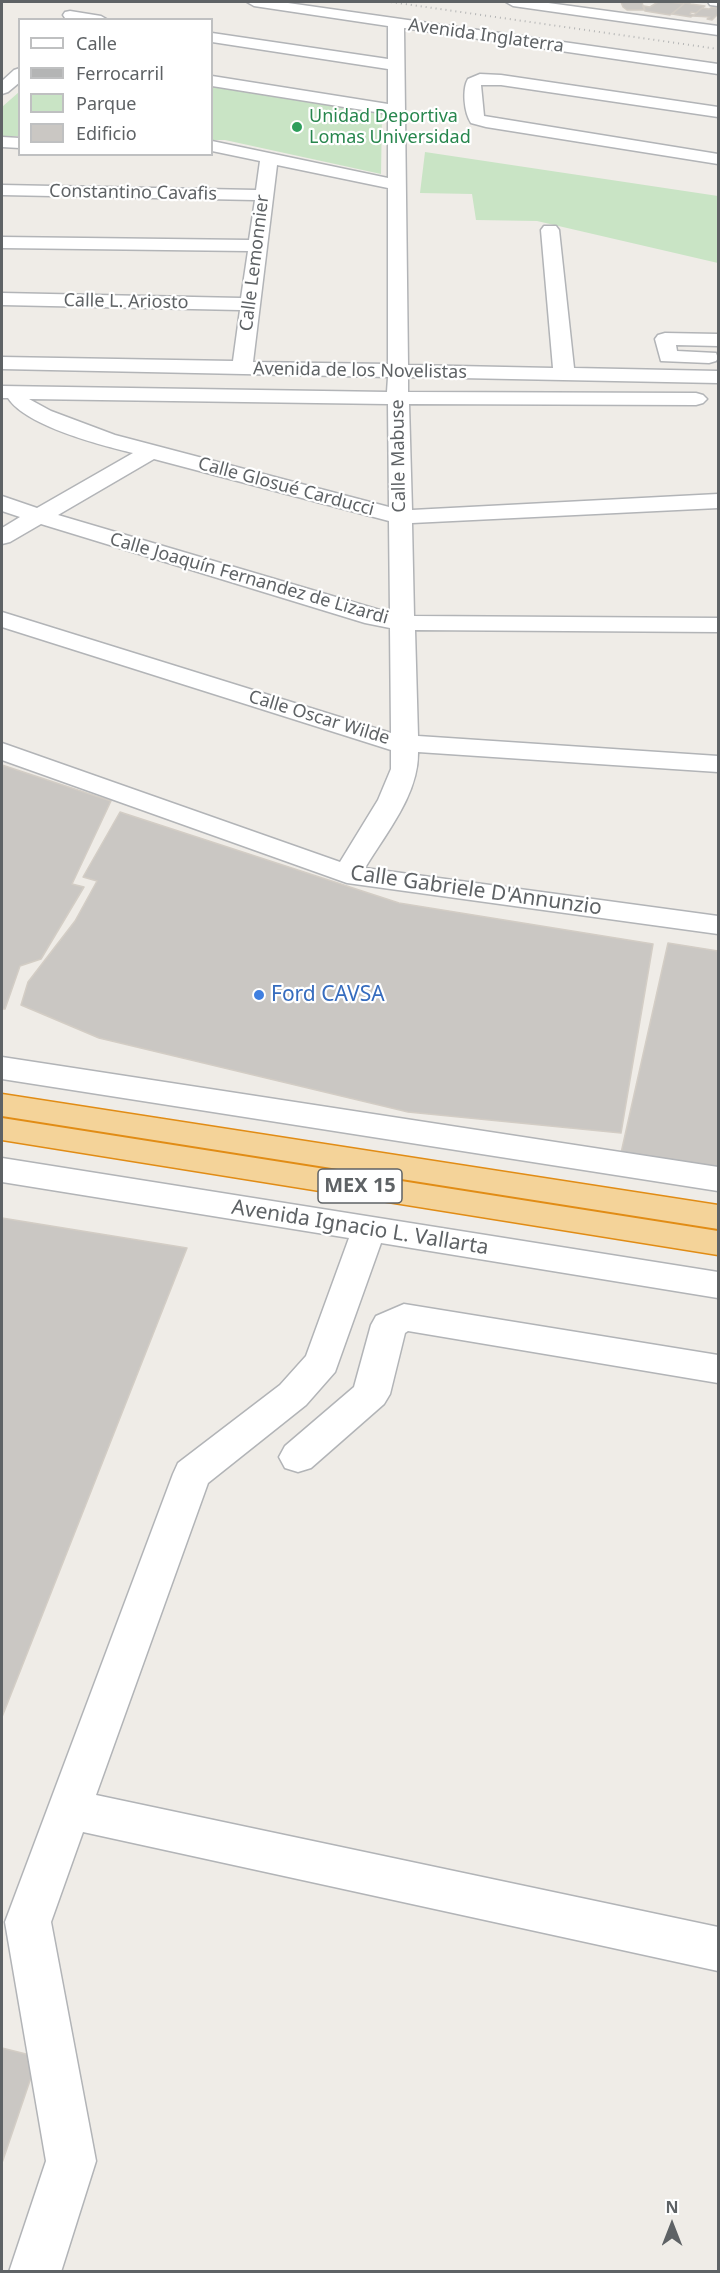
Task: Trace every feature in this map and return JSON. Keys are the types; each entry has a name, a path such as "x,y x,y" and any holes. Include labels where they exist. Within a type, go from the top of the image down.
{"highway":[{"name":"MEX 15","path":"2,1105 718,1217"},
{"name":"Avenida Ignacio L. Vallarta","path":"2,1129 718,1243"},
{"path":"2,1135 70,1140"}],"street":[{"path":"68,17 80,2"},
{"name":"Avenida Inglaterra","path":"254,2 718,69"},
{"name":"Avenida Inglaterra","path":"513,2 718,31"},
{"name":"Calle Mabuse","path":"347,873 392,800 405,769 398,398 396,23"},
{"path":"213,37 396,65"},
{"path":"2,89 16,66"},
{"path":"718,112 501,80 480,79 473,85 477,118 486,122 718,159"},
{"path":"213,81 396,110"},
{"path":"2,142 18,143"},
{"path":"213,146 397,185"},
{"name":"Calle Lemonnier","path":"242,368 269,158"},
{"name":"Constantino Cavafis","path":"2,190 264,195"},
{"path":"550,230 564,375"},
{"path":"2,242 258,246"},
{"name":"Calle L. Ariosto","path":"2,299 250,304"},
{"path":"712,367 668,357 665,339 718,340"},
{"name":"Avenida de los Novelistas","path":"2,363 564,375 712,367"},
{"name":"Avenida de los Novelistas","path":"8,392 398,398 718,399"},
{"name":"Calle Glosué Carducci","path":"8,392 22,404 43,416 107,440 400,517 718,501"},
{"path":"2,537 151,452"},
{"name":"Calle Joaquín Fernandez de Lizardi","path":"2,503 374,618 403,623 718,625"},
{"name":"Calle Oscar Wilde","path":"2,619 391,742 718,764"},
{"name":"Calle Gabriele D'Annunzio","path":"2,751 347,873 718,925"},
{"path":"2,1068 718,1179"},
{"name":"Avenida Ignacio L. Vallarta","path":"2,1170 718,1285"},
{"path":"35,2271 71,2161 28,1922 192,1474 293,1395 322,1362 369,1229"},
{"path":"298,1457 370,1394 389,1326 404,1317 718,1369"},
{"path":"68,1809 718,1949"}],"green space":[{"name":"Unidad Deportiva Lomas Universidad","path":"213,87 382,114 381,174 225,140 213,140"},
{"path":"18,93 18,136 2,136 2,107"},
{"path":"425,152 718,196 718,263 537,221 476,220 472,194 420,193"}],"building":[{"path":"621,2 642,2 644,10 627,10"},
{"path":"658,2 684,4 670,15 645,11 644,6 650,7"},
{"path":"685,3 705,6 696,13 691,12 690,14 694,15 691,17 672,14"},
{"path":"702,8 718,8 718,14 712,20 707,19 710,17 693,16"},
{"path":"2,765 111,801 72,884 84,887 41,959 20,966 5,1009 2,1009"},
{"path":"120,812 399,903 653,944 621,1133 408,1112 99,1038 21,1005 28,982 75,921 97,881 83,877"},
{"path":"668,943 718,951 718,1167 621,1153"},
{"path":"2,1218 187,1248 2,1717"},
{"path":"2,2048 38,2057 2,2163"}],"railway":[{"path":"391,2 718,49"}],"place":[{"name":"Unidad Deportiva Lomas Universidad","path":"297,127"},
{"name":"Ford CAVSA","path":"259,995"}]}
